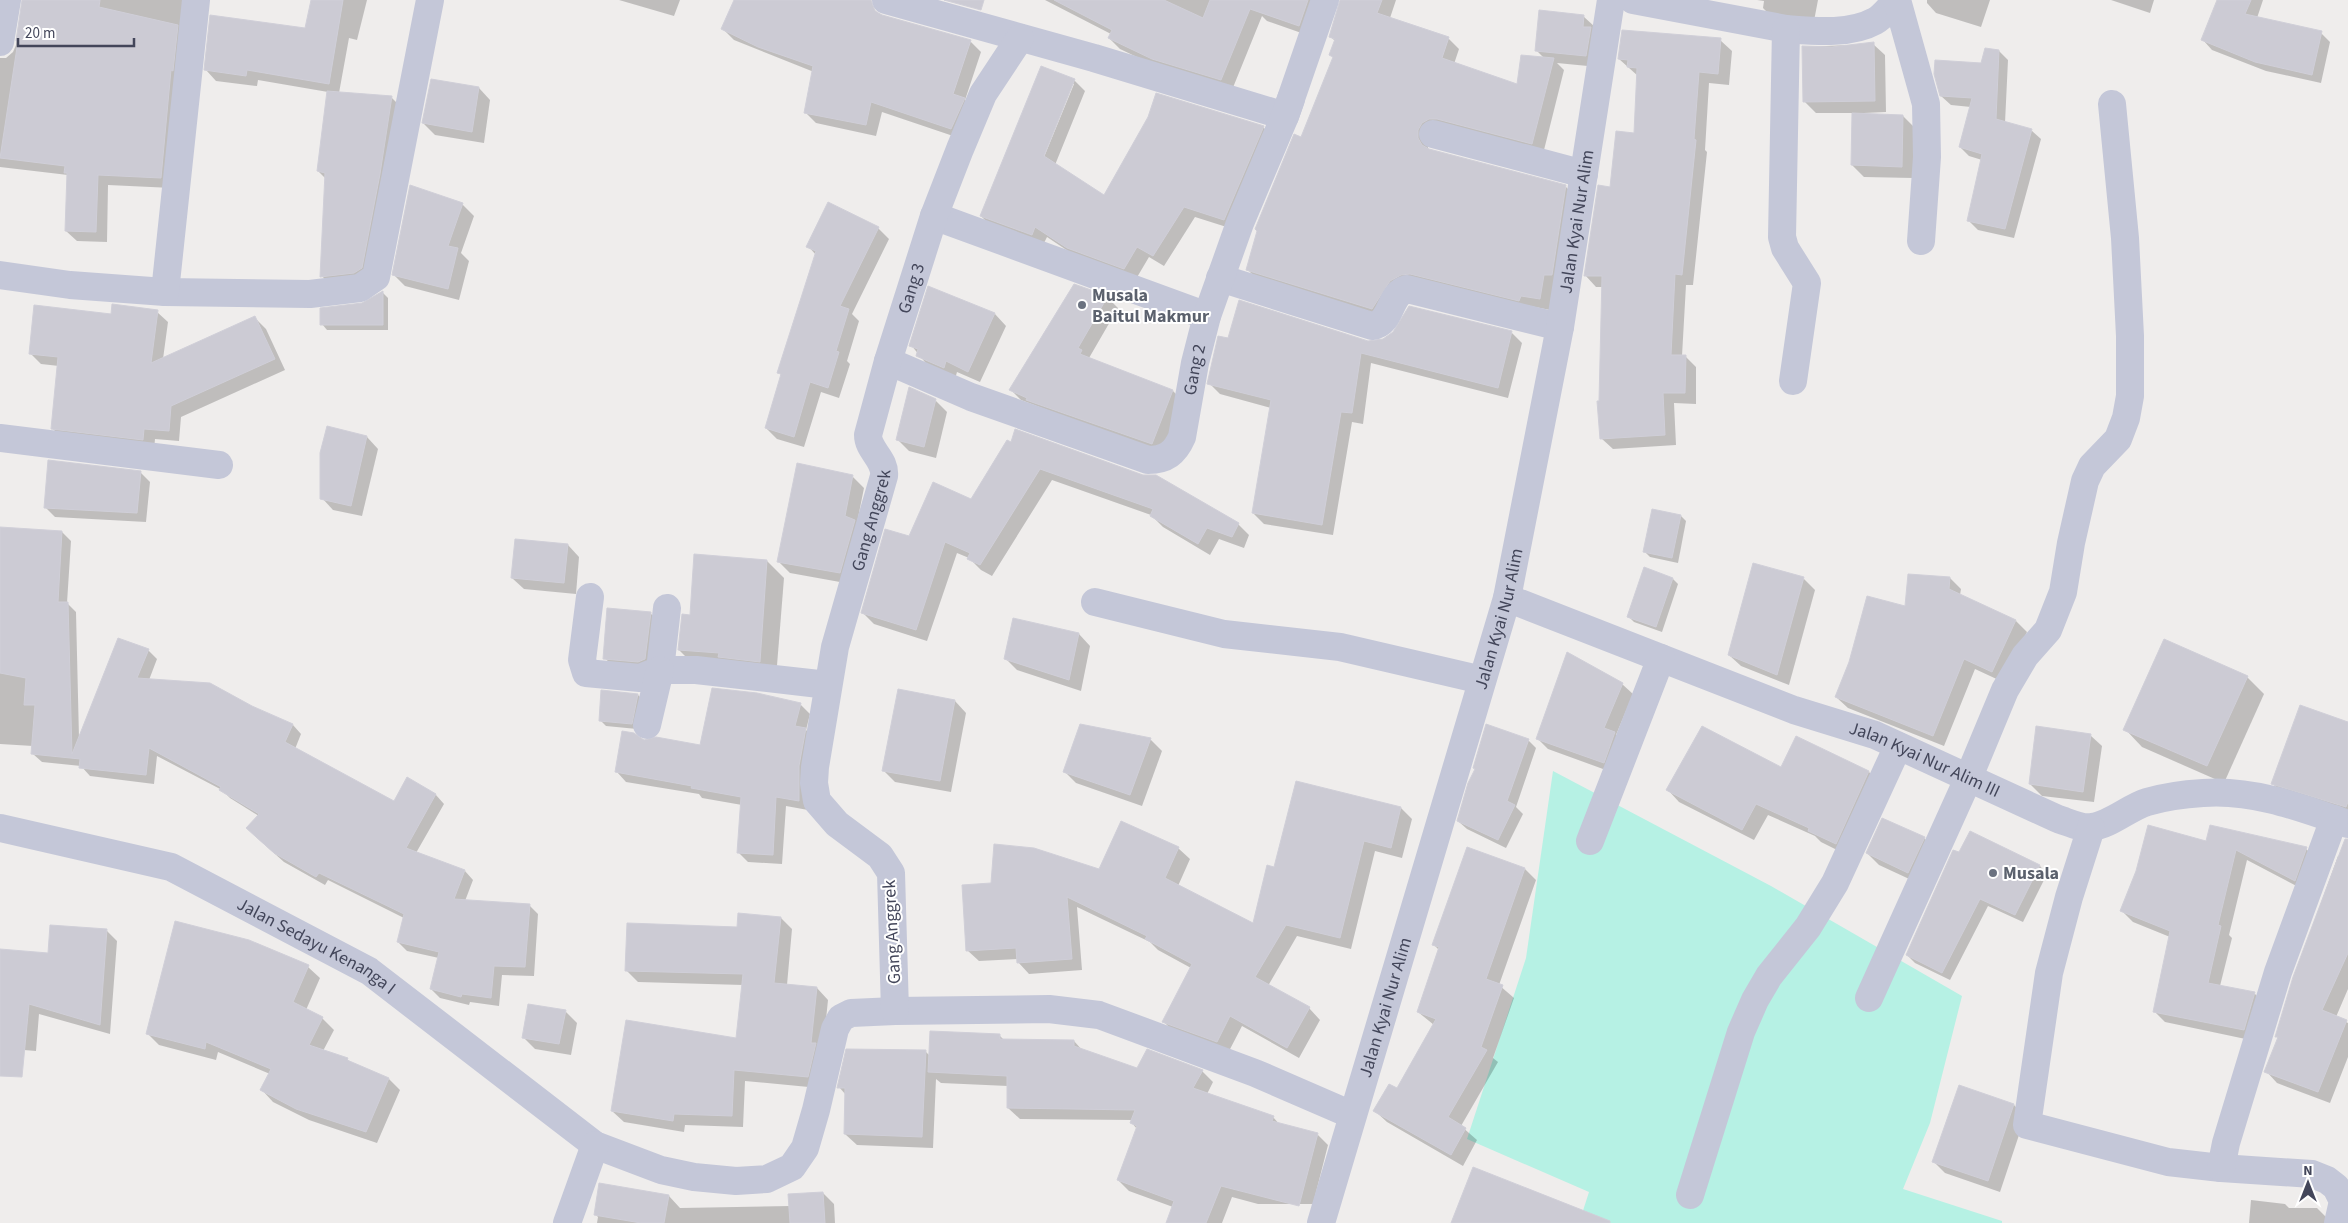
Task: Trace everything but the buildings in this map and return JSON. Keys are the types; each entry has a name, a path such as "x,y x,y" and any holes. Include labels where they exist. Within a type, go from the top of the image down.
{"street":[{"path":"0,42 8,0"},
{"path":"165,292 196,0"},
{"path":"0,275 70,285 165,292 310,294 360,288 376,278 430,0"},
{"path":"886,0 1094,58 1285,116"},
{"name":"Gang 2","path":"888,361 979,400 1148,460 1159,460 1170,456 1177,448 1182,437 1194,362 1207,316 1240,223 1285,116 1325,0"},
{"name":"Jalan Kyai Nur Alim","path":"1327,1221 1352,1115 1507,598 1560,327 1611,0"},
{"path":"1633,0 1786,29 1810,31 1859,28 1876,21 1897,0 1926,104 1927,157 1921,241"},
{"path":"1786,29 1782,237 1785,248 1807,283 1793,381"},
{"name":"Gang 3","path":"888,361 934,216 984,94 1020,38"},
{"path":"1869,998 1968,779 2005,690 2025,656 2048,630 2063,592 2071,543 2085,481 2092,466 2118,438 2126,418 2130,396 2129,326 2125,238 2112,104"},
{"path":"1433,134 1584,174"},
{"path":"934,216 1207,316"},
{"path":"1220,278 1372,326 1380,323 1399,292 1407,289 1560,327"},
{"name":"Gang Anggrek","path":"888,361 868,435 869,444 884,465 884,476 835,647 814,783 817,800 837,824 880,856 891,873 895,1010"},
{"path":"0,438 219,465"},
{"path":"590,597 582,660 586,673 640,678 660,670 696,670 828,685"},
{"name":"Jalan Kyai Nur Alim III","path":"1507,598 1794,710 1875,736 2058,819 2091,828"},
{"path":"1095,602 1224,634 1340,647 1482,680"},
{"path":"648,725 660,670 667,608"},
{"path":"1590,841 1660,658"},
{"path":"1690,1195 1741,1032 1755,1000 1769,976 1808,928 1835,883 1898,746"},
{"path":"2221,1168 2226,1143 2278,972 2341,822 2283,802 2251,796 2204,793 2146,802 2125,815 2091,828 2069,896 2049,973 2027,1125 2168,1162 2221,1168 2312,1174 2327,1180 2336,1187 2344,1201 2338,1223"},
{"name":"Jalan Sedayu Kenanga I","path":"0,828 171,867 369,971 595,1144"},
{"path":"567,1223 595,1144 661,1170 694,1177 736,1181 767,1179 792,1167 804,1148 816,1110 835,1029 841,1018 851,1013 895,1010 1049,1009 1099,1015 1255,1073 1352,1115"}],"green space":[{"path":"1553,771 1771,886 1962,996 1930,1123 1903,1189 2002,1221 2002,1223 1579,1223 1589,1192 1467,1139 1526,958"}],"place":[{"name":"Musala Baitul Makmur","path":"1082,305"},
{"name":"Musala","path":"1993,873"}]}
